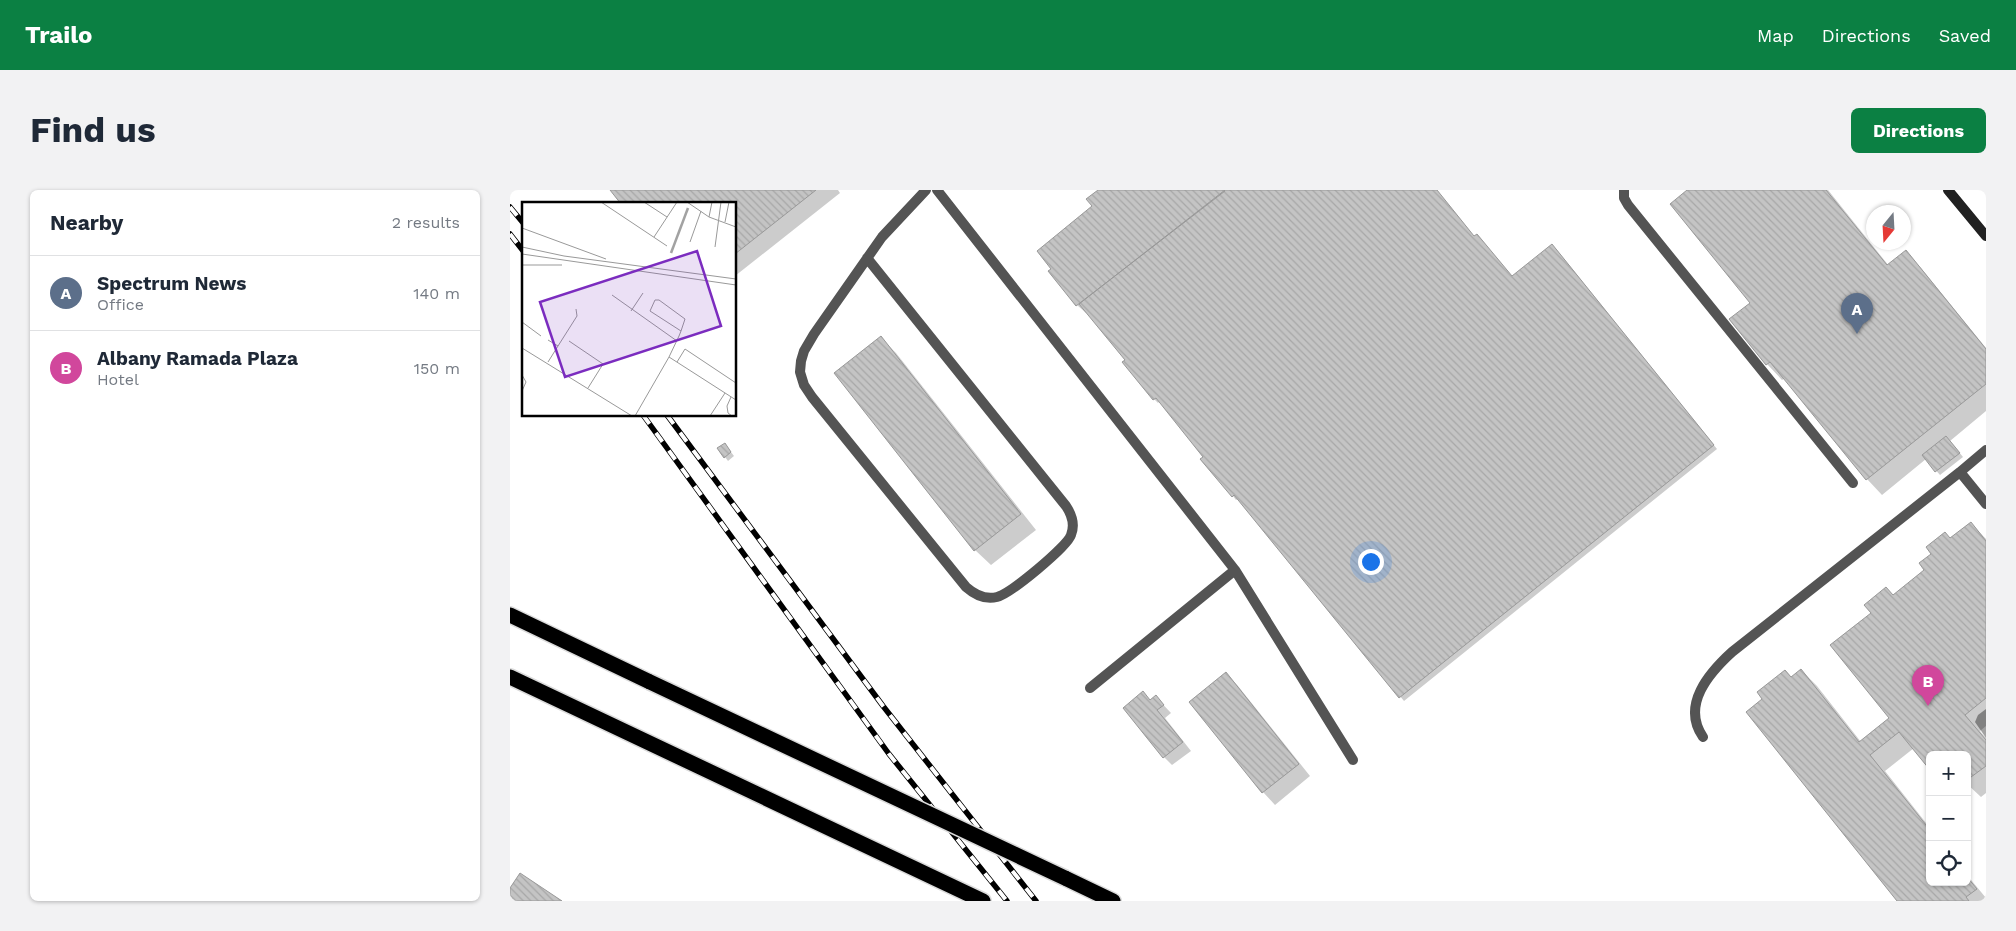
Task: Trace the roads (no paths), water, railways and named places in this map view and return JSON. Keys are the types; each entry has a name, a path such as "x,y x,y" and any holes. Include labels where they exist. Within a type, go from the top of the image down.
{"highway":[{"path":"510,615 1113,901"},
{"path":"510,677 983,901"}],"street":[{"path":"1948,190 1986,236"}],"lane":[{"path":"867,258 1066,506 1072,516 1073,528 1066,545 1004,595 986,598 975,594 966,587 804,385 800,372 800,361 814,334 867,258 897,220 926,190"},
{"path":"937,190 1235,570 1353,760"},
{"path":"1624,190 1624,198 1628,205 1853,483"},
{"path":"1703,737 1695,721 1696,704 1705,682 1722,661 1986,450"},
{"path":"1960,472 1986,504"},
{"path":"1090,688 1235,570"}],"railway":[{"path":"510,207 522,222"},
{"path":"510,234 522,249"},
{"path":"644,416 889,754 1007,901"},
{"path":"668,416 883,706 1036,901"}],"place":[{"name":"Spectrum News","path":"1857,334"},
{"name":"Albany Ramada Plaza","path":"1928,706"}]}
